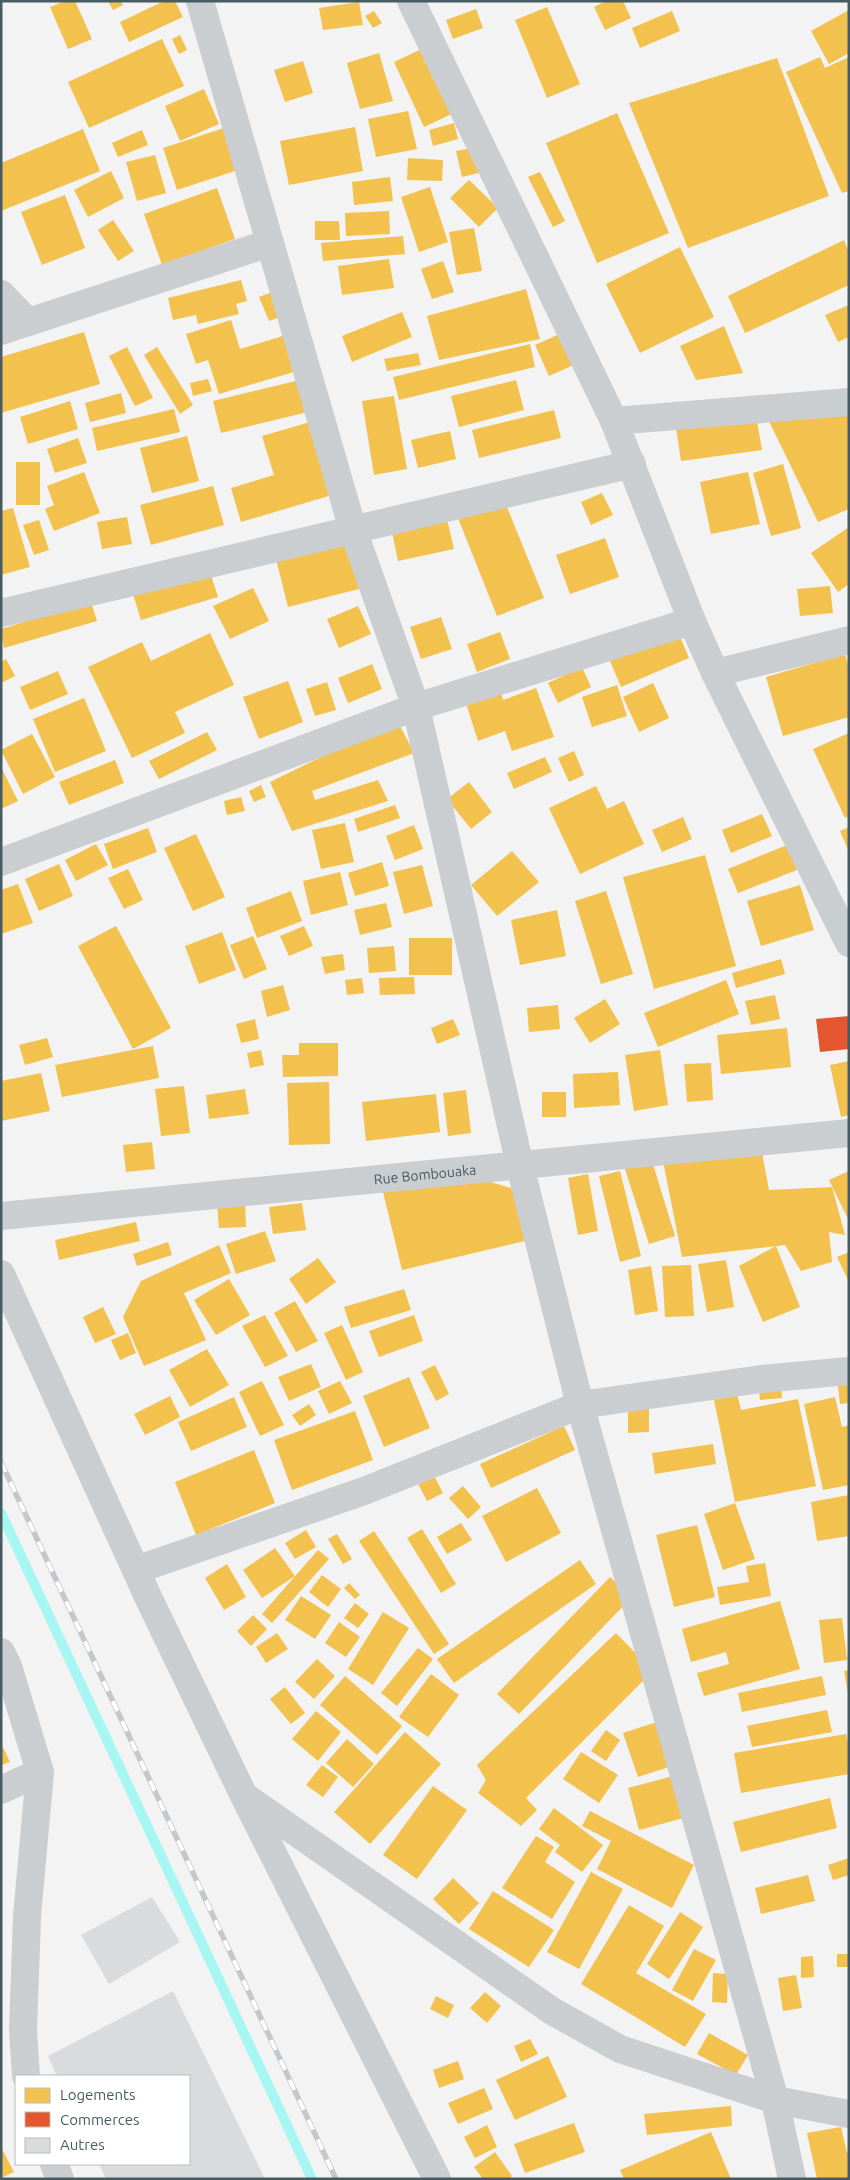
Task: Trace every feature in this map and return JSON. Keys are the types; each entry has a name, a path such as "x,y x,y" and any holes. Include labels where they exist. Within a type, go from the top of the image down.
{"street":[{"path":"200,1 353,530 416,707 520,1166 580,1405 774,2100 792,2179"},
{"path":"411,1 614,421 692,620 715,673 849,943"},
{"path":"1,331 270,243"},
{"path":"1,294 28,322"},
{"path":"614,421 849,402"},
{"path":"1,613 632,464"},
{"path":"1,862 416,707 692,620"},
{"path":"715,673 849,640"},
{"name":"Rue Bombouaka","path":"1,1216 849,1133"},
{"path":"1,1274 136,1570 244,1796 437,2179"},
{"path":"136,1570 364,1491 580,1405 761,1378 849,1371"},
{"path":"1,1652 40,1772 27,1916 23,2032 26,2075"},
{"path":"1,1790 40,1772"},
{"path":"244,1796 552,2012 620,2049 774,2100 849,2114"},
{"path":"54,2165 60,2179"}],"building: Logements":[{"path":"65,1 75,1 92,39 68,49 50,7"},
{"path":"108,1 120,1 123,5 113,10"},
{"path":"164,1 175,1 183,17 129,42 120,22"},
{"path":"606,1 623,1 631,18 605,30 594,7"},
{"path":"359,2 363,25 323,30 319,8"},
{"path":"547,7 580,84 547,98 515,20"},
{"path":"476,9 483,28 453,39 446,20"},
{"path":"849,10 849,53 829,64 811,31"},
{"path":"374,11 382,23 373,28 365,16"},
{"path":"672,11 680,31 640,48 632,28"},
{"path":"180,35 187,50 179,54 172,39"},
{"path":"162,39 184,86 89,128 68,82"},
{"path":"428,46 458,111 424,127 394,62"},
{"path":"379,53 393,101 360,109 347,63"},
{"path":"820,57 825,68 849,57 849,191 842,193 786,72"},
{"path":"777,58 829,196 688,248 629,103"},
{"path":"303,61 313,93 285,102 274,70"},
{"path":"204,89 219,124 180,141 165,106"},
{"path":"408,111 417,149 376,157 368,119"},
{"path":"617,113 669,233 597,263 546,143"},
{"path":"454,123 458,139 433,146 429,130"},
{"path":"227,127 241,169 177,190 163,148"},
{"path":"355,127 363,171 289,185 280,141"},
{"path":"83,129 100,171 1,211 1,163"},
{"path":"142,130 148,145 118,157 112,143"},
{"path":"477,147 482,172 462,177 456,151"},
{"path":"155,155 166,193 137,201 126,162"},
{"path":"408,158 443,160 442,181 407,180"},
{"path":"111,171 124,198 88,217 74,190"},
{"path":"540,172 565,221 553,227 528,177"},
{"path":"390,177 393,201 354,205 352,182"},
{"path":"469,180 498,208 479,227 450,198"},
{"path":"430,187 448,242 419,252 401,197"},
{"path":"217,188 235,239 162,265 144,214"},
{"path":"65,195 85,248 42,265 21,212"},
{"path":"389,211 390,234 346,236 345,213"},
{"path":"113,220 134,251 118,261 98,230"},
{"path":"315,221 339,221 340,240 315,240"},
{"path":"474,228 482,271 457,275 449,232"},
{"path":"403,236 405,254 323,261 321,243"},
{"path":"844,240 849,253 849,285 745,333 728,296"},
{"path":"680,247 714,317 640,353 606,284"},
{"path":"389,259 394,288 342,295 338,266"},
{"path":"443,261 454,292 432,299 421,269"},
{"path":"241,280 247,301 236,304 239,314 198,324 196,315 173,320 168,298"},
{"path":"526,289 540,339 439,360 427,316"},
{"path":"272,292 283,316 269,321 259,297"},
{"path":"849,305 849,337 838,342 825,315"},
{"path":"402,312 412,337 352,362 342,336"},
{"path":"231,320 240,349 286,335 297,371 219,394 208,360 196,364 186,334"},
{"path":"724,326 743,373 696,380 680,346"},
{"path":"84,332 100,384 1,413 1,357"},
{"path":"564,332 578,363 549,376 535,345"},
{"path":"530,344 535,367 399,400 393,377"},
{"path":"127,347 153,398 135,406 109,356"},
{"path":"157,347 193,405 180,414 144,355"},
{"path":"418,353 421,365 387,371 384,359"},
{"path":"208,379 212,391 193,396 190,383"},
{"path":"300,380 308,412 221,433 213,401"},
{"path":"516,380 524,410 459,427 451,396"},
{"path":"121,393 126,413 90,422 85,403"},
{"path":"394,396 407,469 374,475 362,401"},
{"path":"70,401 78,429 28,444 20,417"},
{"path":"174,409 180,432 97,451 92,428"},
{"path":"554,410 561,438 479,458 472,430"},
{"path":"849,410 849,509 818,522 766,415"},
{"path":"756,415 762,450 681,461 676,428"},
{"path":"310,422 332,495 241,522 231,488 274,475 262,436"},
{"path":"450,431 456,459 418,468 411,440"},
{"path":"187,436 199,481 152,493 140,448"},
{"path":"78,438 87,463 55,473 47,449"},
{"path":"16,462 40,462 40,505 16,505"},
{"path":"783,464 801,528 771,536 753,473"},
{"path":"84,472 100,513 54,531 45,509 54,505 47,486"},
{"path":"748,472 760,524 711,534 700,482"},
{"path":"213,486 224,525 151,545 140,505"},
{"path":"602,493 613,515 591,525 581,502"},
{"path":"502,495 544,598 497,616 456,513"},
{"path":"13,508 30,567 1,575 1,511"},
{"path":"446,515 454,549 398,561 391,527"},
{"path":"127,517 132,544 102,549 97,522"},
{"path":"39,520 49,550 34,555 23,525"},
{"path":"849,527 849,584 838,592 811,553"},
{"path":"347,538 359,589 288,607 275,555"},
{"path":"605,538 619,577 570,594 556,555"},
{"path":"210,572 218,597 141,620 133,594"},
{"path":"830,586 833,613 800,616 797,589"},
{"path":"253,588 269,621 230,639 213,606"},
{"path":"91,602 97,621 4,648 1,629"},
{"path":"358,606 371,634 339,648 327,619"},
{"path":"441,617 452,649 421,659 410,627"},
{"path":"500,632 510,659 477,672 467,644"},
{"path":"678,632 689,658 621,687 610,661"},
{"path":"210,633 234,685 175,712 185,733 132,758 88,667 142,642 151,661"},
{"path":"845,654 849,669 849,717 783,736 766,677"},
{"path":"6,659 15,676 1,683 1,662"},
{"path":"372,664 382,689 348,703 338,678"},
{"path":"582,667 591,687 558,703 548,683"},
{"path":"58,671 68,694 30,710 20,687"},
{"path":"288,681 303,722 259,739 243,697"},
{"path":"327,682 336,710 315,716 306,689"},
{"path":"653,683 669,718 639,732 623,697"},
{"path":"617,685 627,716 592,727 582,697"},
{"path":"500,688 503,700 536,688 554,737 512,751 505,731 478,741 465,700"},
{"path":"84,698 106,751 55,772 33,719"},
{"path":"397,720 414,753 312,791 315,800 378,780 388,801 292,831 270,782"},
{"path":"207,732 217,750 159,779 149,761"},
{"path":"849,733 849,816 845,818 813,749"},
{"path":"32,734 55,777 23,794 1,750"},
{"path":"574,751 584,775 569,782 558,758"},
{"path":"545,757 552,772 514,789 507,773"},
{"path":"115,760 124,783 69,805 59,782"},
{"path":"1,767 18,801 1,809"},
{"path":"469,782 492,812 471,829 447,799"},
{"path":"261,785 266,797 254,802 249,791"},
{"path":"596,786 607,809 624,801 644,844 580,874 549,808"},
{"path":"241,797 245,811 227,815 224,801"},
{"path":"395,805 400,818 358,832 354,819"},
{"path":"762,814 772,836 731,853 722,830"},
{"path":"683,817 692,839 662,852 652,830"},
{"path":"345,823 354,862 321,869 312,830"},
{"path":"414,825 423,849 395,860 386,836"},
{"path":"849,827 849,852 840,831"},
{"path":"148,828 157,852 113,869 104,844"},
{"path":"196,834 225,897 193,911 164,848"},
{"path":"96,844 108,865 76,881 65,860"},
{"path":"787,845 797,870 738,893 728,869"},
{"path":"512,851 539,882 497,916 471,885"},
{"path":"705,855 736,966 654,989 623,877"},
{"path":"382,862 389,886 355,896 348,873"},
{"path":"59,864 73,896 39,911 25,879"},
{"path":"422,865 433,906 404,914 393,872"},
{"path":"128,869 143,900 124,909 108,878"},
{"path":"340,872 348,905 311,915 303,881"},
{"path":"18,884 33,923 1,934 1,890"},
{"path":"800,885 814,930 761,946 747,901"},
{"path":"291,891 302,921 257,938 246,908"},
{"path":"606,891 633,974 601,984 575,901"},
{"path":"386,903 392,927 360,935 354,910"},
{"path":"557,910 566,956 520,965 511,920"},
{"path":"116,926 171,1028 133,1049 78,946"},
{"path":"304,926 313,946 289,956 280,936"},
{"path":"222,932 236,970 199,984 185,946"},
{"path":"253,936 267,969 244,979 230,945"},
{"path":"409,938 452,938 452,975 409,975"},
{"path":"394,946 396,971 369,973 367,948"},
{"path":"343,954 345,970 325,974 321,957"},
{"path":"781,959 785,974 736,988 732,973"},
{"path":"414,977 415,994 380,995 379,978"},
{"path":"362,978 364,993 347,995 345,980"},
{"path":"726,980 739,1014 658,1047 644,1013"},
{"path":"283,985 290,1010 267,1017 261,991"},
{"path":"775,995 780,1019 751,1025 745,1001"},
{"path":"605,999 620,1024 590,1043 574,1018"},
{"path":"558,1005 560,1029 529,1032 527,1008"},
{"path":"255,1019 259,1039 241,1043 236,1024"},
{"path":"453,1019 460,1035 437,1044 431,1028"},
{"path":"787,1028 791,1067 721,1074 717,1035"},
{"path":"47,1038 53,1057 25,1065 19,1045"},
{"path":"299,1043 338,1043 338,1076 283,1077 282,1055 299,1055"},
{"path":"153,1046 159,1078 62,1097 55,1065"},
{"path":"261,1050 264,1065 250,1068 247,1053"},
{"path":"660,1050 668,1105 634,1111 625,1055"},
{"path":"849,1061 849,1115 841,1117 830,1065"},
{"path":"711,1063 713,1100 687,1102 684,1064"},
{"path":"618,1072 620,1105 574,1108 573,1074"},
{"path":"41,1073 50,1111 1,1121 1,1081"},
{"path":"329,1082 330,1144 289,1145 287,1083"},
{"path":"184,1086 190,1133 161,1136 155,1089"},
{"path":"245,1089 249,1114 209,1119 206,1095"},
{"path":"466,1090 471,1133 448,1136 443,1093"},
{"path":"542,1092 566,1092 566,1117 542,1117"},
{"path":"436,1094 440,1132 366,1141 362,1102"},
{"path":"152,1142 155,1169 126,1172 123,1145"},
{"path":"760,1142 769,1190 832,1187 845,1235 829,1232 832,1262 801,1271 785,1245 682,1257 663,1161"},
{"path":"652,1161 675,1236 649,1244 625,1169"},
{"path":"620,1171 641,1256 620,1262 599,1176"},
{"path":"849,1171 849,1221 829,1180"},
{"path":"588,1174 598,1231 578,1235 568,1178"},
{"path":"487,1181 514,1189 529,1240 402,1270 383,1192"},
{"path":"245,1202 246,1227 219,1228 217,1204"},
{"path":"302,1203 306,1230 273,1234 269,1207"},
{"path":"136,1222 140,1241 59,1260 55,1240"},
{"path":"265,1231 276,1261 236,1274 226,1244"},
{"path":"168,1242 172,1255 137,1266 133,1254"},
{"path":"219,1245 231,1273 184,1293 206,1340 144,1366 123,1317 141,1281"},
{"path":"776,1246 800,1307 763,1322 739,1266"},
{"path":"849,1252 849,1282 837,1257"},
{"path":"318,1258 336,1282 306,1304 289,1279"},
{"path":"726,1260 734,1307 707,1312 698,1264"},
{"path":"691,1265 694,1316 665,1317 662,1266"},
{"path":"651,1266 658,1311 635,1315 628,1270"},
{"path":"229,1279 250,1315 216,1335 194,1300"},
{"path":"404,1289 411,1310 351,1328 344,1307"},
{"path":"295,1301 318,1341 296,1352 274,1313"},
{"path":"103,1307 116,1334 95,1343 83,1317"},
{"path":"265,1315 288,1356 265,1367 242,1326"},
{"path":"414,1315 423,1341 379,1357 369,1331"},
{"path":"342,1325 363,1372 346,1380 324,1333"},
{"path":"128,1333 136,1353 120,1360 111,1340"},
{"path":"207,1349 229,1385 190,1407 169,1370"},
{"path":"311,1364 321,1387 289,1401 278,1377"},
{"path":"435,1365 449,1394 436,1401 421,1372"},
{"path":"849,1375 849,1403 840,1404 837,1376"},
{"path":"409,1377 430,1428 384,1447 363,1396"},
{"path":"262,1381 284,1425 260,1436 239,1392"},
{"path":"340,1381 352,1403 329,1414 318,1391"},
{"path":"781,1381 782,1398 760,1400 758,1383"},
{"path":"736,1390 741,1410 798,1399 816,1486 735,1502 713,1395"},
{"path":"170,1396 180,1417 145,1435 134,1414"},
{"path":"234,1397 247,1427 191,1451 178,1422"},
{"path":"835,1397 842,1427 849,1425 849,1485 823,1490 804,1404"},
{"path":"309,1404 316,1415 300,1426 292,1415"},
{"path":"628,1404 649,1404 649,1432 628,1433"},
{"path":"355,1411 373,1460 292,1490 274,1440"},
{"path":"564,1426 575,1450 491,1488 480,1464"},
{"path":"713,1444 716,1464 655,1474 652,1453"},
{"path":"254,1450 275,1503 196,1535 175,1482"},
{"path":"432,1472 443,1493 427,1501 416,1480"},
{"path":"463,1486 481,1507 468,1519 449,1498"},
{"path":"537,1488 561,1533 506,1562 482,1516"},
{"path":"849,1495 849,1536 817,1541 811,1502"},
{"path":"735,1503 755,1559 723,1570 704,1514"},
{"path":"461,1523 472,1540 447,1554 437,1537"},
{"path":"697,1525 715,1597 674,1607 656,1535"},
{"path":"422,1529 456,1584 441,1593 407,1538"},
{"path":"306,1530 316,1547 295,1559 285,1543"},
{"path":"374,1531 449,1644 434,1654 359,1541"},
{"path":"337,1534 352,1559 343,1564 328,1539"},
{"path":"275,1548 295,1576 262,1598 243,1570"},
{"path":"318,1550 329,1559 272,1623 262,1614"},
{"path":"580,1560 596,1584 454,1683 437,1659"},
{"path":"765,1563 771,1596 720,1605 717,1587 749,1582 746,1566"},
{"path":"227,1564 246,1597 224,1610 205,1578"},
{"path":"322,1575 341,1589 328,1607 309,1592"},
{"path":"610,1577 632,1597 519,1714 497,1694"},
{"path":"349,1583 360,1595 355,1599 344,1588"},
{"path":"301,1596 331,1615 315,1639 285,1620"},
{"path":"780,1601 800,1669 704,1696 697,1673 729,1664 726,1652 691,1662 682,1629"},
{"path":"355,1603 369,1614 358,1628 344,1618"},
{"path":"383,1612 409,1628 373,1685 348,1669"},
{"path":"253,1615 267,1629 251,1646 237,1631"},
{"path":"842,1618 847,1660 824,1663 819,1620"},
{"path":"339,1622 360,1637 346,1657 325,1643"},
{"path":"277,1633 288,1649 266,1663 256,1647"},
{"path":"616,1633 653,1671 526,1798 537,1810 521,1826 478,1793 486,1780 477,1765"},
{"path":"418,1648 433,1659 397,1706 381,1693"},
{"path":"317,1659 335,1676 314,1699 295,1682"},
{"path":"849,1670 849,1693 848,1693 844,1671"},
{"path":"431,1674 459,1695 428,1737 399,1717"},
{"path":"345,1676 402,1726 377,1755 320,1705"},
{"path":"822,1676 826,1695 742,1712 738,1693"},
{"path":"285,1687 305,1713 291,1724 270,1699"},
{"path":"827,1710 832,1732 752,1747 747,1726"},
{"path":"316,1711 341,1732 318,1761 292,1739"},
{"path":"657,1722 672,1766 638,1777 623,1733"},
{"path":"606,1730 620,1740 606,1761 591,1751"},
{"path":"405,1732 441,1764 370,1844 334,1812"},
{"path":"846,1734 849,1748 849,1774 741,1793 734,1753"},
{"path":"347,1739 374,1764 353,1787 326,1763"},
{"path":"1,1743 10,1762 1,1765"},
{"path":"581,1752 618,1775 599,1803 563,1779"},
{"path":"322,1765 338,1777 323,1797 306,1785"},
{"path":"673,1776 684,1818 639,1830 628,1788"},
{"path":"433,1786 467,1810 417,1879 383,1855"},
{"path":"830,1798 837,1828 741,1852 733,1822"},
{"path":"554,1808 603,1845 582,1872 555,1852 560,1845 539,1829"},
{"path":"590,1811 694,1865 672,1908 597,1869 611,1841 582,1826"},
{"path":"536,1836 554,1847 545,1862 575,1882 552,1919 502,1888"},
{"path":"849,1858 849,1875 833,1880 828,1865"},
{"path":"591,1872 623,1889 579,1969 547,1952"},
{"path":"808,1875 815,1901 761,1914 755,1888"},
{"path":"453,1878 479,1903 459,1924 433,1899"},
{"path":"493,1891 554,1930 529,1967 469,1929"},
{"path":"629,1905 664,1926 636,1973 706,2014 685,2047 581,1984"},
{"path":"680,1912 703,1927 669,1979 647,1964"},
{"path":"694,1949 716,1960 693,2001 672,1990"},
{"path":"837,1954 849,1954 849,1967 837,1967"},
{"path":"813,1956 814,1977 801,1978 801,1957"},
{"path":"713,1973 728,1974 727,2003 712,2002"},
{"path":"796,1975 802,2008 783,2011 778,1978"},
{"path":"485,1992 501,2006 487,2023 470,2008"},
{"path":"436,1996 454,2005 448,2018 430,2009"},
{"path":"709,2033 748,2055 736,2075 697,2054"},
{"path":"530,2039 538,2054 521,2062 514,2046"},
{"path":"548,2056 567,2097 515,2120 496,2080"},
{"path":"458,2061 464,2079 439,2088 433,2070"},
{"path":"484,2088 493,2109 458,2124 448,2103"},
{"path":"731,2106 732,2126 647,2135 644,2114"},
{"path":"574,2123 585,2152 525,2173 514,2144"},
{"path":"487,2125 497,2147 475,2158 464,2137"},
{"path":"841,2127 847,2153 849,2153 849,2179 817,2179 807,2133"},
{"path":"711,2132 731,2179 624,2179 620,2170"},
{"path":"1,2147 14,2172 1,2178"},
{"path":"495,2152 512,2176 509,2179 483,2179 474,2167"}],"building: Commerces":[{"path":"849,1016 849,1049 820,1052 816,1019"}],"building: Autres":[{"path":"152,1897 180,1942 109,1984 81,1935"},
{"path":"173,1991 265,2179 106,2179 99,2165 190,2165 190,2075 57,2075 48,2056"}],"waterway":[{"path":"1,1513 312,2179"}],"railway":[{"path":"1,1462 336,2179"}]}
